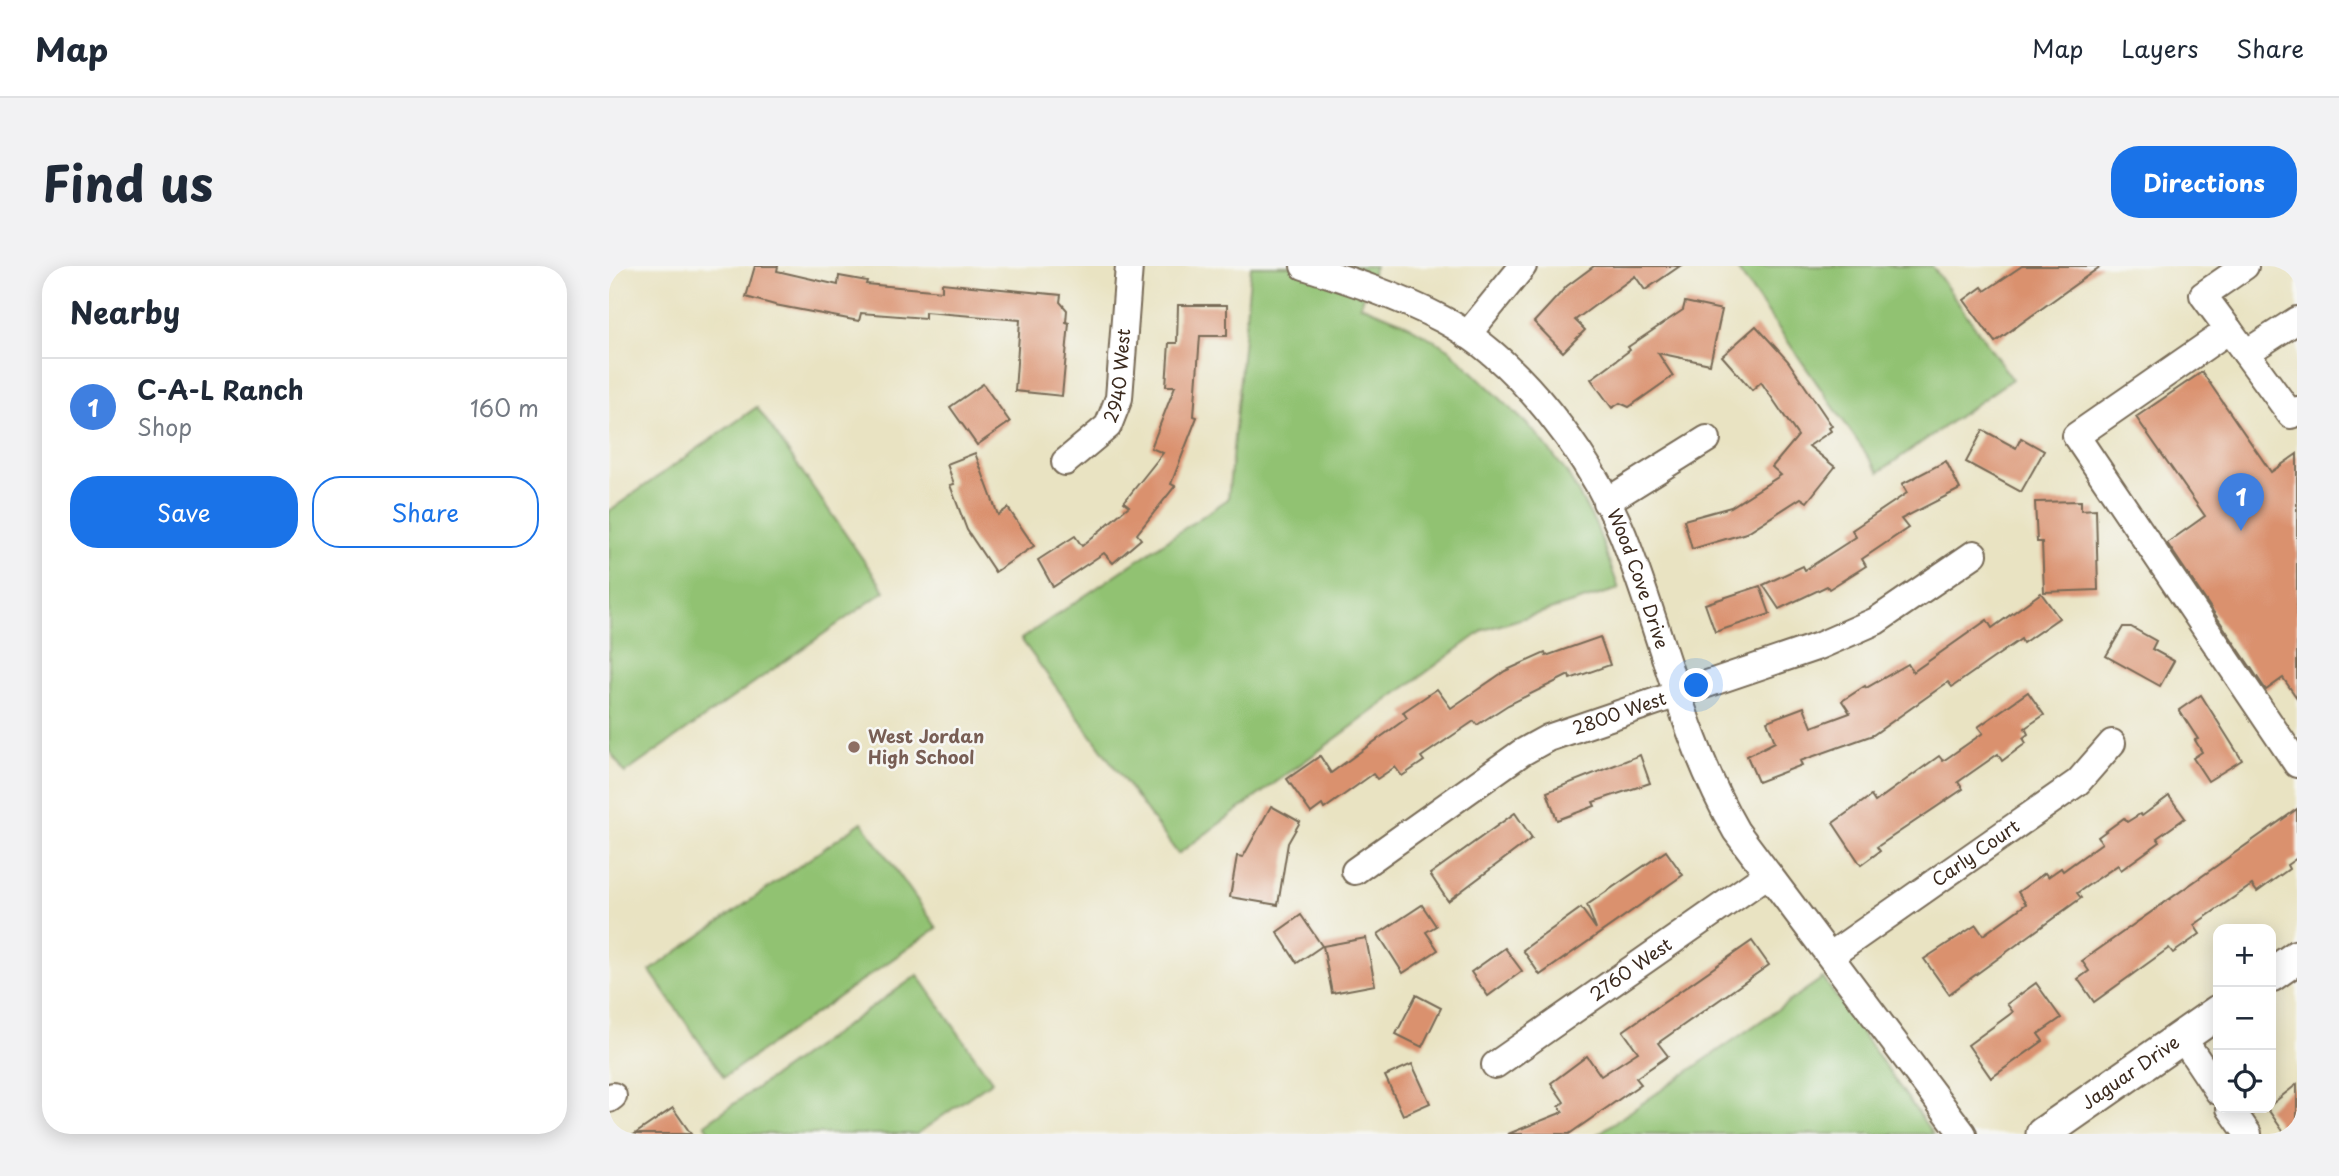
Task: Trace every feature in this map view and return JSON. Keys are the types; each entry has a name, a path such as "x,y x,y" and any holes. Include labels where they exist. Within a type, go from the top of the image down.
{"main road":[{"path":"2276,972 2297,957"},
{"name":"Jaguar Drive","path":"2043,1134 2213,1015"}],"street":[{"name":"2940 West","path":"1065,462 1108,426 1119,398 1129,266"},
{"name":"Wood Cove Drive","path":"1304,266 1371,287 1444,320 1497,358 1563,429 1587,464 1622,534 1677,695 1717,800 1767,874 1831,955 1963,1134"},
{"path":"1467,335 1523,266"},
{"path":"2245,266 2203,295 2291,415 2297,410"},
{"path":"2246,353 2297,320"},
{"path":"2229,330 2076,436 2297,764"},
{"path":"1606,502 1707,439"},
{"name":"2800 West","path":"1355,871 1521,753 1548,738 1819,646 1876,621 1974,554"},
{"name":"Carly Court","path":"1831,955 2078,782 2112,743"},
{"name":"2760 West","path":"1495,1065 1767,874"},
{"path":"2182,1037 2213,1084"},
{"path":"2233,1113 2248,1134"}],"green space":[{"path":"1251,266 1375,266 1360,305 1400,321 1449,349 1536,433 1567,473 1596,525 1619,589 1484,630 1178,854 1021,639 1228,499"},
{"path":"1735,266 1932,266 2012,379 1879,472"},
{"path":"757,407 885,591 625,773 609,750 609,511"},
{"path":"862,822 937,928 724,1077 650,971"},
{"path":"918,975 992,1081 917,1134 712,1134 705,1124"},
{"path":"1823,978 1933,1134 1598,1134"}],"building":[{"path":"755,266 778,266 777,271 838,285 839,276 867,281 866,284 942,291 942,283 1061,295 1060,302 1067,310 1066,322 1069,323 1062,396 1015,391 1020,320 925,312 925,318 861,313 859,321 775,305 746,297"},
{"path":"1594,266 1680,266 1645,290 1635,276 1575,320 1585,330 1563,352 1534,322 1567,286"},
{"path":"2022,266 2101,266 1995,342 1964,300 1982,287 1985,291"},
{"path":"1685,302 1722,310 1710,364 1658,353 1673,376 1629,407 1620,403 1612,408 1591,379 1630,350 1628,347 1683,310"},
{"path":"1178,305 1227,305 1227,336 1200,336 1194,416 1197,417 1171,484 1175,486 1137,534 1141,539 1113,563 1104,553 1053,587 1038,560 1075,536 1082,546 1129,506 1124,502 1163,453 1151,448 1175,386 1166,386 1169,343 1177,343"},
{"path":"1756,326 1788,361 1832,426 1829,428 1831,431 1809,446 1835,467 1807,502 1801,498 1746,533 1692,549 1684,520 1731,507 1781,475 1772,467 1798,436 1761,382 1752,390 1722,356"},
{"path":"2202,372 2271,472 2297,454 2297,698 2283,678 2266,690 2167,543 2205,516 2136,417"},
{"path":"983,384 1010,422 977,445 950,407"},
{"path":"1983,430 2016,448 2021,438 2044,451 2021,492 1966,462"},
{"path":"975,453 998,515 1008,508 1034,546 995,572 967,530 950,485 954,484 947,464"},
{"path":"1946,461 1960,489 1901,519 1908,528 1862,559 1866,566 1829,589 1827,586 1779,609 1763,585 1803,566 1805,570 1856,537 1852,530 1907,493 1902,484"},
{"path":"2081,501 2081,510 2096,509 2098,590 2044,592 2042,542 2037,542 2035,502"},
{"path":"1760,586 1770,614 1715,632 1705,604"},
{"path":"2041,593 2059,618 2023,643 2021,639 1952,687 1948,682 1873,735 1800,761 1802,765 1758,782 1747,756 1775,742 1767,721 1804,707 1812,727 1850,713 1842,701 1865,686 1866,688 1908,664 1913,672 1987,620 1992,628"},
{"path":"2123,627 2131,627 2156,641 2152,649 2174,661 2160,686 2106,656"},
{"path":"1600,637 1610,665 1570,679 1569,675 1508,705 1477,725 1474,721 1421,757 1424,761 1402,776 1395,767 1377,779 1373,774 1324,809 1322,805 1311,813 1287,779 1320,756 1331,773 1407,718 1403,712 1437,689 1451,708 1505,671 1545,653 1546,656"},
{"path":"2028,692 2044,715 2025,728 2028,734 2023,738 2026,743 2002,761 1998,754 1958,782 1963,789 1877,847 1880,851 1861,865 1833,823 1871,796 1875,802 1939,756 1943,761 1983,733 1978,727"},
{"path":"2201,695 2242,760 2208,781 2193,758 2202,752 2195,740 2198,739 2179,710"},
{"path":"1640,755 1650,783 1593,802 1595,806 1557,820 1547,792"},
{"path":"2169,796 2185,818 2157,838 2160,842 2121,870 2118,865 2077,893 2081,898 1949,994 1924,959 1976,925 1983,935 2026,904 2018,892 2045,873 2048,877 2061,868 2063,871 2102,843 2098,837 2124,818 2127,822 2140,814 2142,816"},
{"path":"1271,806 1300,822 1288,843 1278,905 1230,897 1237,856 1243,857"},
{"path":"2297,809 2297,858 2287,865 2289,869 2257,892 2252,885 2194,925 2200,934 2173,953 2169,948 2094,1002 2078,979 2089,971 2082,961"},
{"path":"1515,813 1532,838 1448,901 1430,874"},
{"path":"1666,851 1683,875 1540,975 1523,950 1581,908 1596,929 1587,905"},
{"path":"1422,905 1436,926 1426,932 1438,950 1403,973 1378,934"},
{"path":"1301,915 1322,946 1297,963 1277,932"},
{"path":"1366,938 1375,985 1332,993 1323,946"},
{"path":"1752,941 1769,965 1658,1043 1668,1056 1636,1078 1641,1084 1569,1134 1508,1134 1563,1112 1559,1106 1564,1102 1551,1083 1587,1056 1601,1076 1638,1052 1623,1031"},
{"path":"1505,948 1522,971 1488,996 1471,972"},
{"path":"2036,983 2061,1018 2038,1034 2043,1041 1991,1078 1968,1045 2013,1012 2007,1004"},
{"path":"1416,995 1441,1008 1422,1047 1396,1034"},
{"path":"1412,1064 1430,1103 1403,1115 1385,1076"},
{"path":"2297,1084 2297,1134 2285,1134 2270,1113 2276,1113 2276,1101"},
{"path":"673,1108 691,1134 635,1134"}],"place":[{"name":"C-A-L Ranch","path":"2241,531"},
{"name":"West Jordan High School","path":"854,747"}]}
